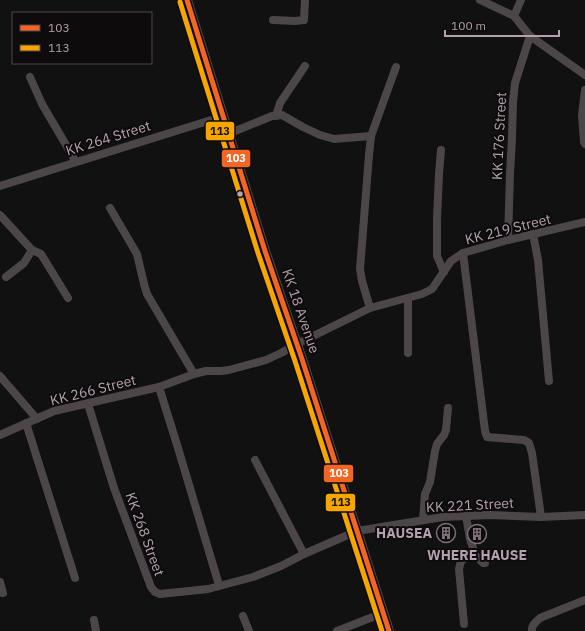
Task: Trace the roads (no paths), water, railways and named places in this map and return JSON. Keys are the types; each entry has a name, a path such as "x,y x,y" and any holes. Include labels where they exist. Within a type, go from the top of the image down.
{"main road":[{"name":"KK 18 Avenue","path":"187,0 265,251 297,344 389,631"}],"street":[{"path":"272,20 304,20 305,0"},
{"path":"480,0 514,16 530,36 585,75"},
{"path":"514,16 521,0"},
{"name":"KK 176 Street","path":"508,240 515,83 530,36"},
{"path":"276,116 280,103 304,66"},
{"path":"370,308 360,269 371,136 396,67"},
{"path":"30,77 42,104 76,162"},
{"path":"585,90 582,115 585,144"},
{"path":"228,134 272,116 282,115 320,135 334,139 371,136"},
{"name":"KK 264 Street","path":"0,186 224,116"},
{"path":"442,150 438,182 436,256 444,272"},
{"path":"110,208 137,254 147,294 194,374"},
{"path":"0,215 32,250 41,254 68,298"},
{"name":"KK 219 Street","path":"297,344 370,308 422,294 432,289 451,261 463,253 508,240 585,222"},
{"path":"533,234 538,260 549,381"},
{"path":"6,276 24,263 32,250"},
{"path":"463,253 485,431 487,437 524,440 529,443 532,453 541,517"},
{"path":"408,298 408,353"},
{"name":"KK 266 Street","path":"0,435 54,412 159,387 206,371 229,370 266,360 297,344"},
{"path":"0,376 37,419"},
{"path":"159,387 219,585"},
{"name":"KK 268 Street","path":"88,404 114,488 150,587 155,592 160,594 208,589 253,577 281,566 304,554 357,531"},
{"path":"423,520 425,494 430,482 436,444 444,435 446,430 448,408"},
{"path":"26,423 75,578"},
{"path":"255,460 304,554"},
{"name":"KK 221 Street","path":"357,531 443,517 502,515 541,517 585,515"},
{"path":"466,516 470,539 474,551 473,553 483,563 485,563"},
{"path":"464,624 459,569 461,561 473,553"},
{"path":"0,582 3,593"},
{"path":"532,631 534,623 540,618 585,600"},
{"path":"337,631 383,613"},
{"path":"243,616 249,631"},
{"path":"94,620 96,631"}],"place":[{"name":"HAUSEA","path":"446,533"},
{"name":"WHERE HAUSE","path":"477,534"}]}
